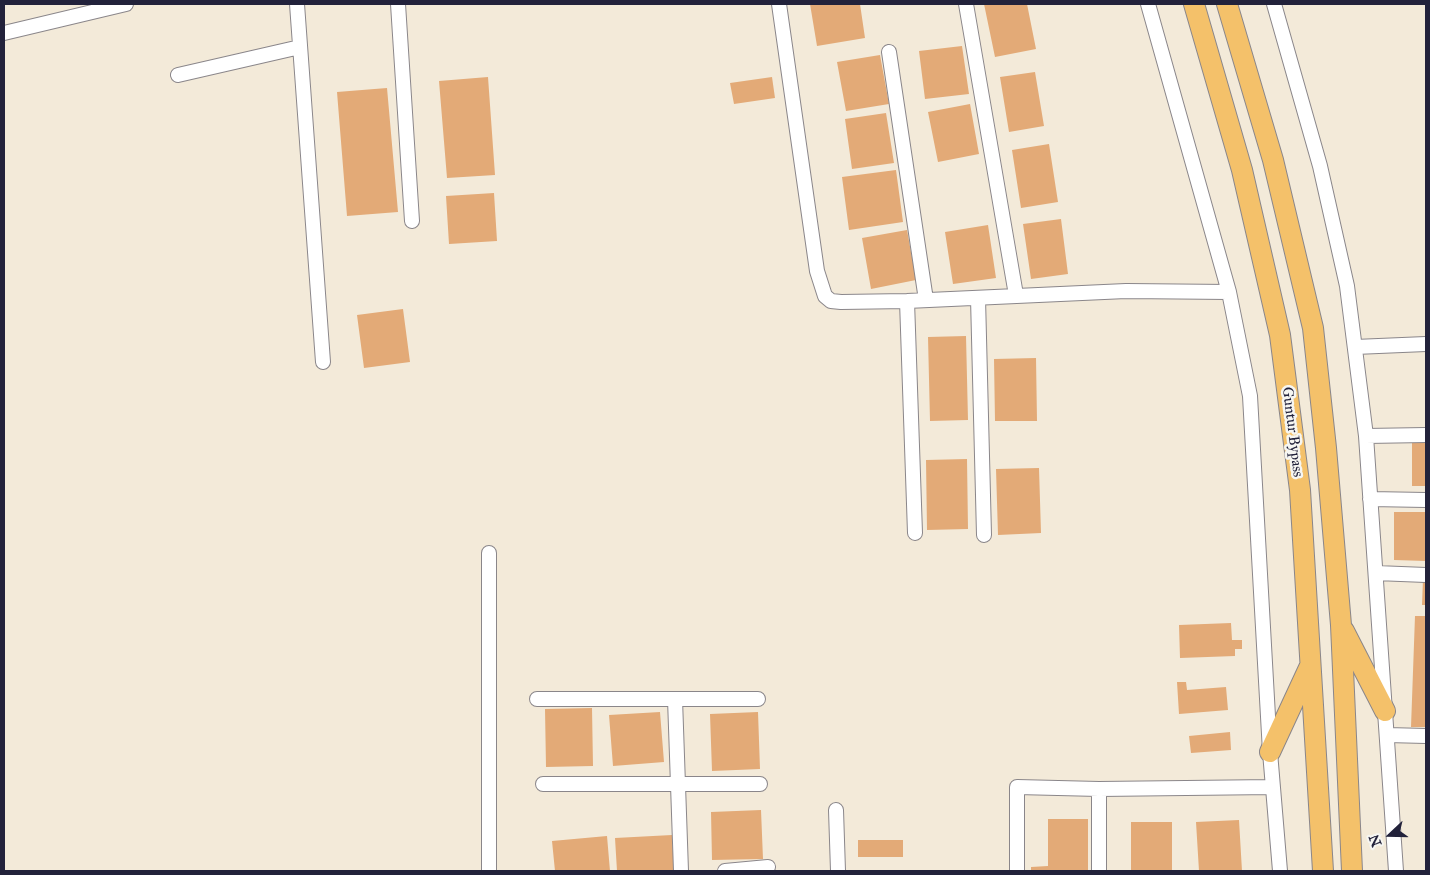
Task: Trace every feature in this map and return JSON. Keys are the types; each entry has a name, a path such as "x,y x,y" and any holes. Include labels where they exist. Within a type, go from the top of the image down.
{"highway":[{"name":"Guntur Bypass","path":"1194,4 1242,170 1280,335 1300,490 1323,871"},
{"name":"Guntur Bypass","path":"1227,4 1273,160 1313,328 1326,448 1340,625 1352,871"},
{"path":"1340,625 1385,711"},
{"path":"1270,752 1310,667"}],"street":[{"path":"4,33 126,4"},
{"path":"297,4 322,362"},
{"path":"398,4 412,221"},
{"path":"779,4 817,272 820,286 825,296 831,301 907,301 1126,291 1229,292"},
{"path":"966,4 1016,296"},
{"path":"1148,4 1229,292 1250,396 1270,752 1280,871"},
{"path":"1274,4 1320,166 1347,286 1366,436 1396,871"},
{"path":"178,76 300,47"},
{"path":"889,52 926,300"},
{"path":"978,298 984,535"},
{"path":"907,301 915,534"},
{"path":"1355,347 1426,344"},
{"path":"1366,436 1426,435"},
{"path":"1370,499 1426,500"},
{"path":"489,553 489,871"},
{"path":"1376,573 1426,575"},
{"path":"537,699 758,699"},
{"path":"675,699 681,871"},
{"path":"1387,735 1426,736"},
{"path":"542,784 760,784"},
{"path":"1017,871 1017,787 1099,789 1273,787"},
{"path":"1099,789 1099,871"},
{"path":"836,810 838,871"},
{"path":"725,871 768,867"}],"building":[{"path":"810,4 860,4 865,38 817,46"},
{"path":"984,4 1027,4 1036,49 995,57"},
{"path":"962,46 969,94 925,99 919,51"},
{"path":"880,55 889,104 846,111 837,62"},
{"path":"1035,72 1044,126 1009,132 1000,77"},
{"path":"488,77 495,175 447,178 439,81"},
{"path":"772,77 775,98 734,104 730,83"},
{"path":"387,88 398,212 347,216 337,92"},
{"path":"970,104 979,154 938,162 928,112"},
{"path":"886,113 894,163 852,169 845,119"},
{"path":"1049,144 1058,202 1021,208 1012,150"},
{"path":"896,170 903,222 849,230 842,177"},
{"path":"494,193 497,241 449,244 446,196"},
{"path":"1061,219 1068,274 1031,279 1023,224"},
{"path":"988,225 996,278 953,284 945,232"},
{"path":"907,230 916,280 871,289 862,238"},
{"path":"403,309 410,362 364,368 357,315"},
{"path":"966,336 968,420 930,421 928,337"},
{"path":"1036,358 1037,421 995,421 994,359"},
{"path":"1412,441 1426,441 1426,486 1412,486"},
{"path":"967,459 968,529 927,530 926,460"},
{"path":"1039,468 1041,533 998,535 996,469"},
{"path":"1394,512 1426,512 1426,561 1394,560"},
{"path":"1423,579 1426,579 1426,605 1422,605"},
{"path":"1415,616 1426,616 1426,727 1411,727"},
{"path":"1231,623 1232,640 1242,640 1242,649 1235,649 1235,656 1180,658 1179,625"},
{"path":"1177,682 1186,682 1187,690 1226,687 1228,710 1179,714"},
{"path":"592,708 593,766 546,767 545,709"},
{"path":"660,712 664,762 613,766 609,715"},
{"path":"758,712 760,769 712,771 710,714"},
{"path":"1230,732 1231,750 1191,753 1189,736"},
{"path":"761,810 763,859 712,860 711,812"},
{"path":"1048,819 1088,819 1088,871 1031,871 1031,867 1048,866"},
{"path":"1239,820 1242,871 1199,871 1196,822"},
{"path":"1131,822 1172,822 1172,871 1131,871"},
{"path":"672,835 674,871 617,871 615,838"},
{"path":"607,836 610,871 555,871 552,841"},
{"path":"858,840 903,840 903,857 858,857"}]}
